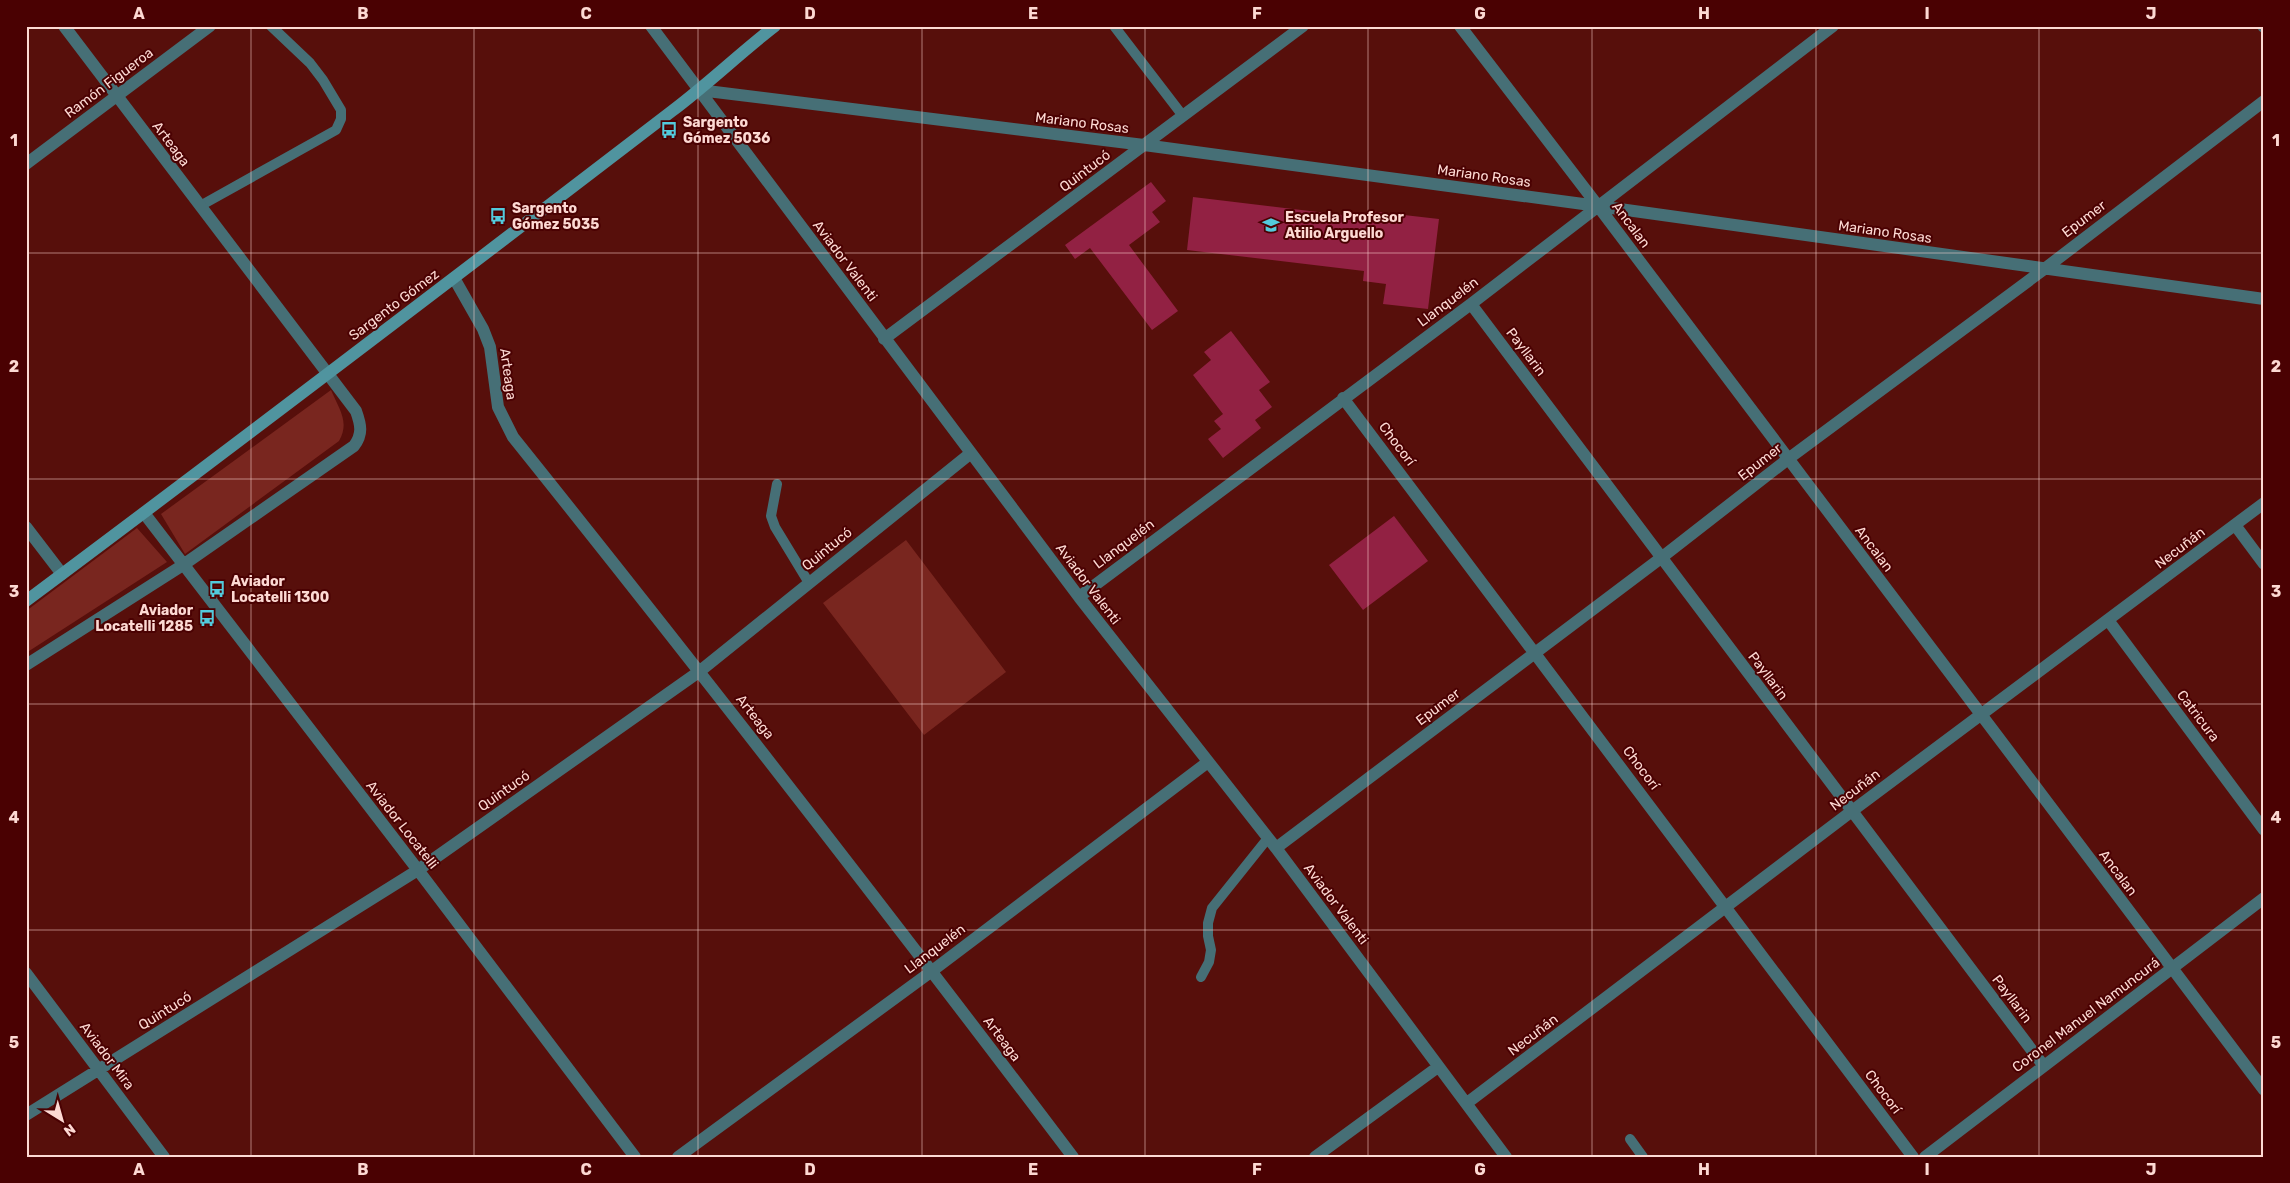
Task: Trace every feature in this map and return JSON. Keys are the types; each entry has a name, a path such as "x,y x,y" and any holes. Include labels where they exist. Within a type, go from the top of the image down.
{"main road":[{"name":"Sargento Gómez","path":"26,601 327,376 699,90 737,55 775,26"}],"street":[{"name":"Arteaga","path":"64,26 327,376 356,411 361,426 360,439 354,446 183,565"},
{"name":"Ramón Figueroa","path":"26,164 210,26"},
{"name":"Aviador Valenti","path":"651,26 1079,597 1276,848 1506,1157"},
{"name":"Quintucó","path":"884,339 1303,26"},
{"name":"Ancalan","path":"1460,26 1598,206 2264,1090"},
{"name":"Llanquelén","path":"1079,597 1471,304 1833,26"},
{"name":"Mariano Rosas","path":"699,90 1144,145 2264,299"},
{"name":"Epumer","path":"1276,848 1661,558 1788,459 2043,270 2264,101"},
{"name":"Arteaga","path":"454,278 483,329 490,346 498,407 513,437 700,671 1073,1157"},
{"name":"Payllarin","path":"1471,304 2043,1065"},
{"name":"Chocorí","path":"1343,398 1536,652 1913,1157"},
{"name":"Quintucó","path":"26,1115 418,870 700,671 971,453"},
{"name":"Necuñán","path":"1467,1104 1852,811 2264,503"},
{"name":"Aviador Locatelli","path":"144,513 635,1157"},
{"path":"2235,525 2264,564"},
{"path":"26,527 62,574"},
{"path":"26,665 183,565"},
{"name":"Catricura","path":"2108,620 2264,830"},
{"name":"Llanquelén","path":"678,1157 932,971 1208,762"},
{"name":"Coronel Manuel Namuncurá","path":"1925,1157 2264,898"},
{"name":"Aviador Mira","path":"26,973 164,1157"},
{"path":"1315,1157 1438,1067"}],"lane":[{"path":"200,206 336,130 341,119 341,110 323,80 310,63 272,26"},
{"path":"1114,26 1183,116"},
{"path":"777,484 771,516 775,527 809,583"},
{"path":"1201,977 1209,962 1211,950 1208,922 1212,908 1268,838"},
{"path":"1630,1139 1643,1157"}],"shaded area":[{"path":"331,390 340,409 344,428 339,441 185,554 161,514"},
{"path":"137,528 167,562 26,653 26,611"},
{"path":"906,540 1006,672 924,735 823,603"}],"building":[{"path":"1151,182 1166,201 1152,212 1160,222 1129,245 1178,311 1152,330 1090,248 1075,259 1065,245"},
{"path":"1193,197 1368,218 1369,211 1439,219 1428,309 1383,304 1386,284 1363,281 1364,271 1187,250"},
{"path":"1231,331 1270,382 1259,390 1272,407 1255,420 1261,428 1223,458 1208,439 1221,429 1214,421 1223,414 1193,375 1211,360 1204,352"},
{"path":"1394,516 1428,561 1363,610 1329,565"}],"place":[{"name":"Sargento Gómez 5036","path":"669,130"},
{"name":"Sargento Gómez 5035","path":"498,216"},
{"name":"Escuela Profesor Atilio Arguello","path":"1271,225"},
{"name":"Aviador Locatelli 1300","path":"217,589"},
{"name":"Aviador Locatelli 1285","path":"207,618"}]}
